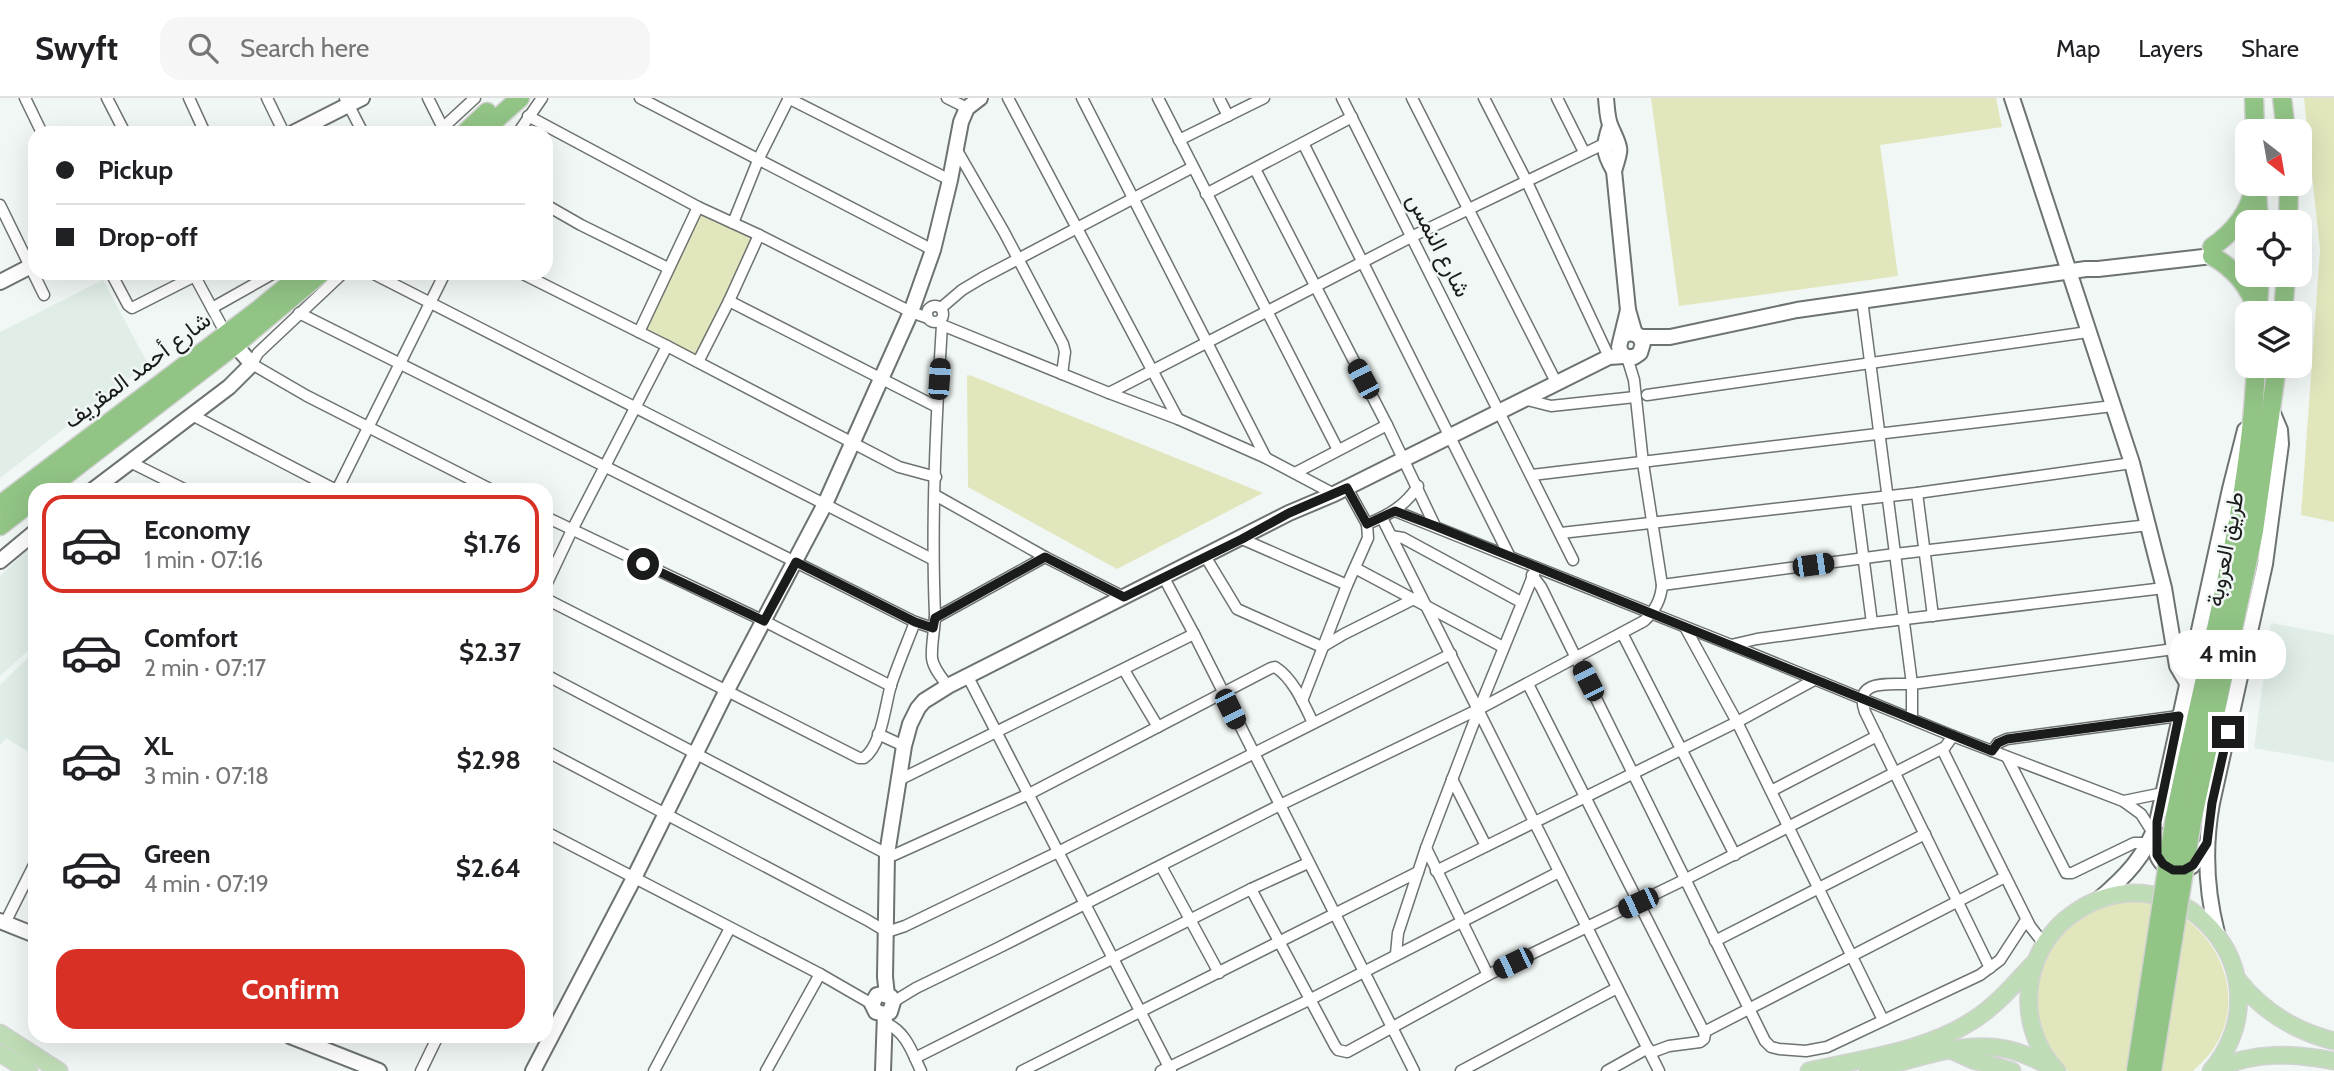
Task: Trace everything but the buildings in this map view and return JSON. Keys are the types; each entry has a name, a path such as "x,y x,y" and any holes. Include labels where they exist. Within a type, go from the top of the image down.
{"highway":[{"path":"472,126 503,98"},
{"path":"489,126 520,98"},
{"path":"2254,98 2255,119"},
{"path":"2283,98 2285,119"},
{"path":"2252,196 2236,228 2212,252 2241,279 2253,301"},
{"name":"شارع أحمد المقريف","path":"55,483 231,340 295,280"},
{"name":"شارع أحمد المقريف","path":"31,483 312,280"},
{"name":"طريق العروبة","path":"2136,1071 2229,577 2244,488 2255,378"},
{"name":"طريق العروبة","path":"2152,1071 2184,819 2209,739 2244,586 2261,490 2276,378"},
{"name":"شارع أحمد المقريف","path":"0,505 28,485"},
{"path":"0,526 28,504"}],"main road":[{"path":"2055,1069 2040,1047 2029,1011 2029,986 2036,961 2044,944 2067,918 2096,901 2132,894 2168,899 2190,910 2217,933 2230,955 2237,979 2239,1004 2235,1028 2225,1052 2211,1071"},
{"path":"1810,1071 1910,1048 1949,1034 1996,1003 2036,961"},
{"path":"2237,979 2279,1018 2299,1030 2334,1041"},
{"path":"0,1034 59,1071"},
{"path":"1868,1071 1973,1047 2006,1049 2055,1069"},
{"path":"1951,1050 1973,1060 2012,1071"},
{"path":"0,1053 29,1071"},
{"path":"2211,1071 2245,1058 2288,1054 2334,1061"},
{"path":"2226,1071 2245,1058"}],"street":[{"path":"25,98 39,126"},
{"path":"107,98 121,126"},
{"path":"189,98 202,126"},
{"path":"267,98 281,126"},
{"path":"428,98 440,126"},
{"path":"447,126 475,98"},
{"path":"522,126 542,98"},
{"path":"640,98 933,250"},
{"path":"733,223 759,158 788,98 950,180"},
{"path":"947,98 967,108"},
{"path":"553,1033 825,504 911,313 933,250 950,180 955,146 967,108 979,98"},
{"path":"1008,98 1178,419"},
{"path":"1082,98 1266,458"},
{"path":"1158,98 1338,450"},
{"path":"1219,98 1228,116"},
{"path":"1179,140 1264,98"},
{"name":"شارع النمس","path":"1342,98 1573,560"},
{"path":"1412,98 1556,382"},
{"path":"1484,98 1526,180 1627,349"},
{"path":"888,1008 916,988 1280,804 1528,684 1622,633 1652,613 1661,596 1662,585 1643,463 1634,380 1627,349 1628,310 1614,171 1604,150 1557,98"},
{"path":"1604,150 1609,126 1606,98"},
{"path":"2012,98 2132,463 2164,588 2178,671 2187,683"},
{"path":"306,126 352,100 361,126"},
{"path":"528,116 547,126"},
{"path":"1206,194 1352,117"},
{"path":"553,129 698,207 911,313 1178,419 1295,473 1341,491 1367,524 1368,538 1303,701"},
{"path":"1303,143 1509,555"},
{"path":"955,146 1063,344 1065,352 1062,374"},
{"path":"1109,393 1468,208 1526,180 1604,150"},
{"path":"941,308 962,290 1193,167"},
{"path":"1255,169 1418,486 1435,526"},
{"path":"0,205 28,256"},
{"path":"639,332 698,207"},
{"path":"553,209 668,268"},
{"path":"698,362 758,235"},
{"path":"883,1071 888,1008 885,977 887,854 897,781 910,724 918,708 948,686 1289,513 1341,491 1449,435 1627,349 1797,310 2086,269 2098,264 2212,252"},
{"path":"0,282 28,268"},
{"path":"38,280 44,295"},
{"path":"115,280 132,308 183,280"},
{"path":"197,280 231,340 252,364 307,396 478,483"},
{"path":"212,308 262,280"},
{"path":"103,483 229,387 258,354 335,280"},
{"path":"385,280 932,559"},
{"path":"341,483 441,280"},
{"path":"535,280 899,467 936,477"},
{"path":"729,300 937,407"},
{"path":"1861,300 1912,684 1912,719"},
{"path":"928,318 927,312 935,306 941,308 944,314 941,323 937,407 932,659 948,686"},
{"path":"299,313 915,622 934,623 1045,557"},
{"path":"1647,395 2088,332"},
{"path":"553,570 667,346"},
{"path":"1524,399 1551,406 1635,397"},
{"path":"1532,475 2113,406"},
{"path":"2096,901 2130,871 2153,832 2236,461 2253,409"},
{"path":"2217,933 2208,889 2207,843 2212,803 2269,543 2281,444 2280,430 2272,411"},
{"path":"192,415 323,483"},
{"path":"1295,473 1387,425"},
{"path":"130,463 171,483"},
{"path":"1561,533 1888,497 2132,463"},
{"path":"1367,524 1395,511 1418,486"},
{"path":"1917,493 1933,616"},
{"path":"935,495 1045,557 1124,597"},
{"path":"1856,500 1872,623"},
{"path":"1395,511 1509,555 1534,572 1652,613 1954,736 2123,801 2141,814 2153,832 2157,855 2168,868 2178,871 2189,868 2197,861 2207,843"},
{"path":"1382,518 1416,597"},
{"path":"553,520 764,621 891,686"},
{"path":"1662,585 1895,554 2149,525"},
{"path":"1391,536 1403,538 1521,602"},
{"path":"0,561 28,539"},
{"path":"1242,539 1347,585"},
{"path":"1205,556 1237,609 1322,648"},
{"path":"1355,568 1416,597 1425,606 1659,1071"},
{"path":"1396,954 1398,933 1426,848 1534,572"},
{"path":"1534,572 1748,1009 1771,1047 1806,1051 1820,1049 1990,968 2004,955 2026,920"},
{"path":"1163,576 1413,1071"},
{"path":"1731,645 1872,623 2164,588"},
{"path":"1322,648 1416,597"},
{"path":"553,602 859,758 870,753 878,734 891,686 915,622"},
{"path":"1425,606 1503,647"},
{"path":"1685,627 1737,722 1883,1020"},
{"path":"1622,633 1735,855"},
{"path":"897,781 1194,634"},
{"path":"1990,968 1864,712 1863,692 1872,687 2174,649"},
{"path":"553,755 887,932 905,926 1058,852 1451,654"},
{"path":"553,679 887,854 894,855 1029,794 1266,669 1275,667 1281,672 1303,701 1313,723"},
{"path":"1124,670 1158,727"},
{"path":"968,677 1141,1012 1167,1070 1559,872"},
{"path":"1436,871 1737,722 1814,680"},
{"path":"1528,684 1704,1032 1704,1039 1700,1042 1649,1050 1607,1071"},
{"path":"1992,751 1998,743 2007,739 2179,716"},
{"path":"878,734 904,746"},
{"path":"1771,791 1877,736"},
{"path":"1251,889 1335,1046 1342,1052 1347,1052 1488,975 1686,880 1942,749 1954,736"},
{"path":"1942,749 2026,920 2044,944"},
{"path":"2007,757 2066,873 2072,873 2153,832"},
{"path":"1452,779 1486,846"},
{"path":"2123,801 2163,793"},
{"path":"1716,941 1925,834"},
{"path":"553,836 820,974 872,1004 877,995 888,1008 921,1071"},
{"path":"1426,848 1488,975"},
{"path":"915,1058 1308,863"},
{"path":"1161,866 1219,973"},
{"path":"1022,1071 1418,872"},
{"path":"28,876 2,922 28,932"},
{"path":"1704,1032 2005,877"},
{"path":"654,1071 730,928"},
{"path":"766,1071 820,974"},
{"path":"1461,1071 1617,988"},
{"path":"321,1043 379,1071"},
{"path":"421,1071 435,1043"},
{"path":"533,1071 548,1043"}],"shaded area":[{"path":"103,280 148,364 0,478 0,332"},
{"path":"28,550 28,650 0,676 0,576"},
{"path":"2271,623 2334,635 2334,762 2254,748"},
{"path":"28,658 28,752 6,738 0,745 0,685"}],"green space":[{"path":"1651,98 1996,98 2002,127 1880,145 1898,276 1679,306"},
{"path":"2304,98 2334,98 2334,522 2301,515 2320,250 2312,174 2312,119 2306,119"},
{"path":"698,207 758,235 698,361 639,331"},
{"path":"967,375 1263,493 1117,569 968,487"},
{"path":"2121,902 2150,903 2176,913 2195,926 2210,943 2221,963 2227,985 2228,1007 2223,1030 2212,1051 2193,1071 2068,1071 2052,1053 2041,1031 2035,999 2041,966 2047,951 2056,937 2073,921"}],"route":[{"path":"643,564 764,621 796,562 915,622 933,628 935,618 1045,557 1124,597 1289,513 1347,488 1367,524 1395,511 1992,751 1998,743 2007,739 2179,716 2157,822 2157,855 2163,864 2173,870 2184,870 2193,865 2207,843 2212,803 2228,732"}]}
